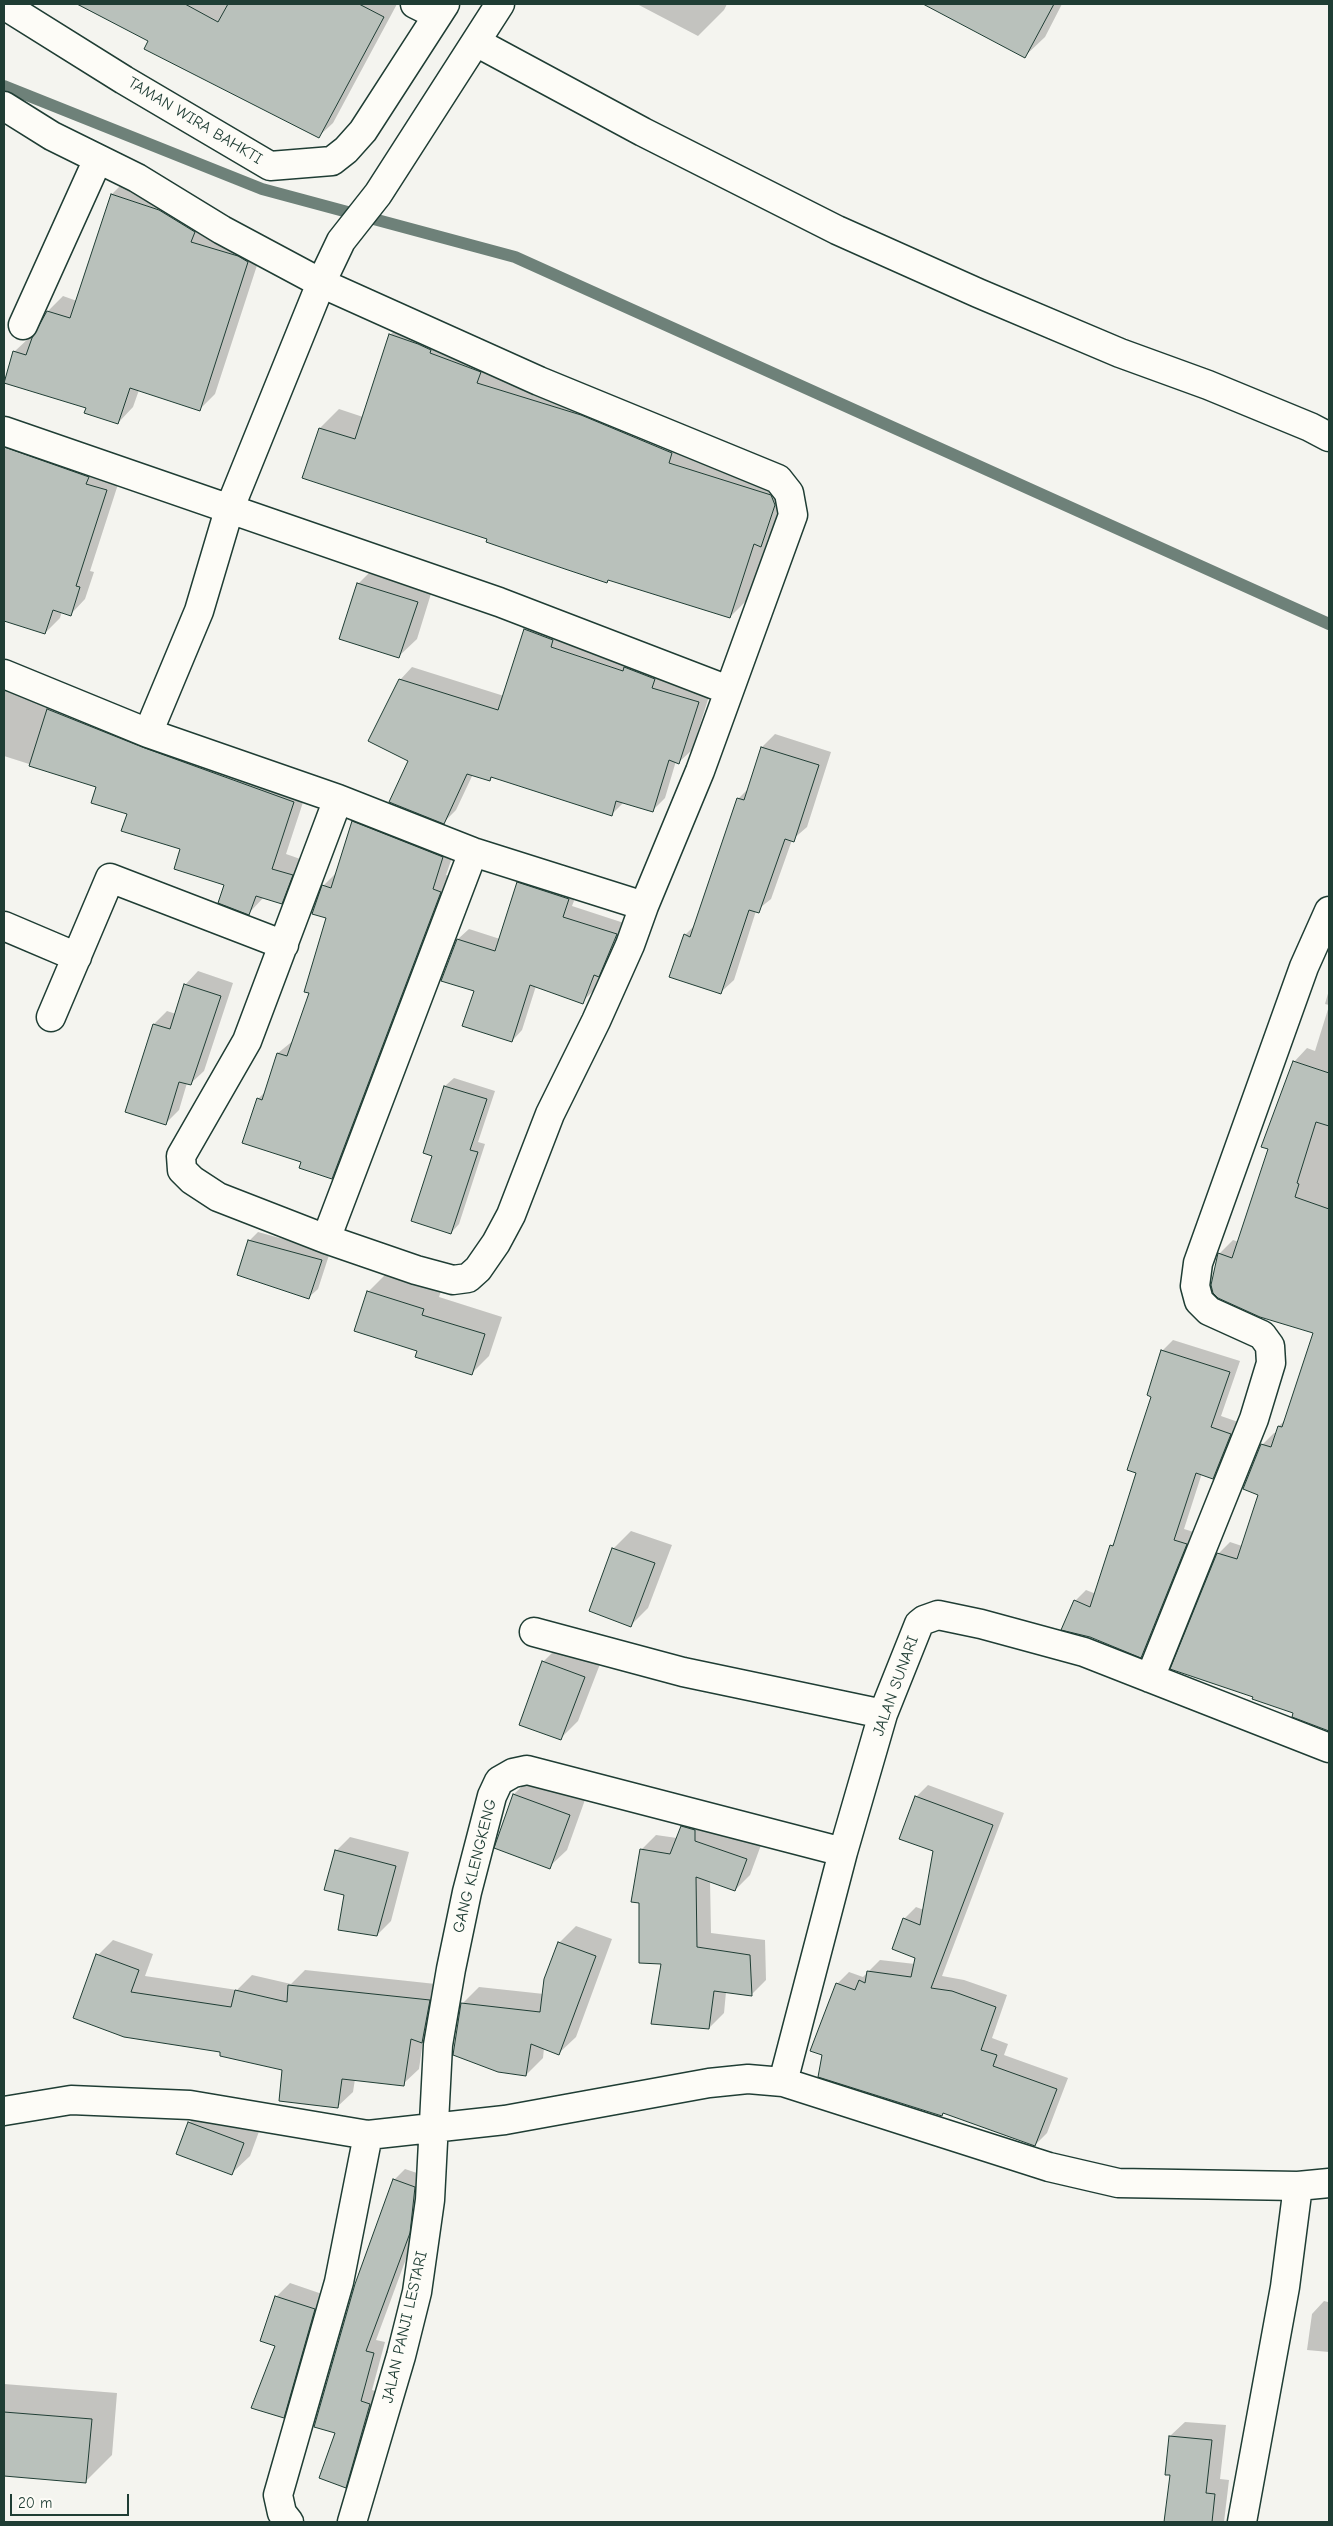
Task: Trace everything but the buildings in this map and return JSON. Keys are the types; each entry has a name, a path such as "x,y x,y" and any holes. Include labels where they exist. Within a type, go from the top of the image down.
{"street":[{"path":"148,732 199,611 229,510 321,283 341,240 378,194 500,4"},
{"name":"TAMAN WIRA BAHKTI","path":"4,5 124,80 270,166 332,161 346,150 363,131 432,8"},
{"path":"476,42 643,132 837,230 978,293 1120,353 1208,384 1310,427 1329,437"},
{"path":"4,106 52,136 137,178 222,230 321,283 539,381 778,480 785,486 792,502 793,515 700,771 644,906 630,946 596,1021 550,1114 511,1215 496,1243 478,1270 468,1278 453,1280 416,1270 326,1240 218,1197 192,1180 182,1170 181,1156 248,1041 338,799"},
{"path":"23,325 98,159"},
{"path":"4,431 499,602 728,690"},
{"path":"4,674 148,732 338,799 473,852 644,906"},
{"path":"326,1240 473,852"},
{"path":"51,1018 110,878 284,945"},
{"path":"1150,1678 1254,1419 1271,1363 1270,1346 1262,1334 1209,1311 1199,1301 1195,1286 1198,1263 1304,968 1329,911"},
{"path":"4,926 77,957"},
{"name":"JALAN SUNARI","path":"783,2082 842,1852 884,1714 919,1624 930,1616 981,1624 1084,1652 1329,1748"},
{"path":"534,1632 683,1672 884,1714"},
{"name":"GANG KLENGKENG","path":"432,2127 438,2045 451,1969 467,1892 492,1796 499,1781 513,1773 527,1770 842,1852"},
{"path":"4,2111 71,2100 190,2104 368,2135 505,2120 709,2083 748,2079 783,2082 1050,2167 1118,2183 1298,2186 1329,2183"},
{"name":"JALAN PANJI LESTARI","path":"352,2522 401,2356 417,2292 430,2200 432,2127"},
{"path":"289,2522 282,2513 278,2495 339,2282 368,2135"},
{"path":"1242,2522 1285,2287 1298,2186"}],"waterway":[{"path":"4,86 262,189 515,257 1329,624"}]}
